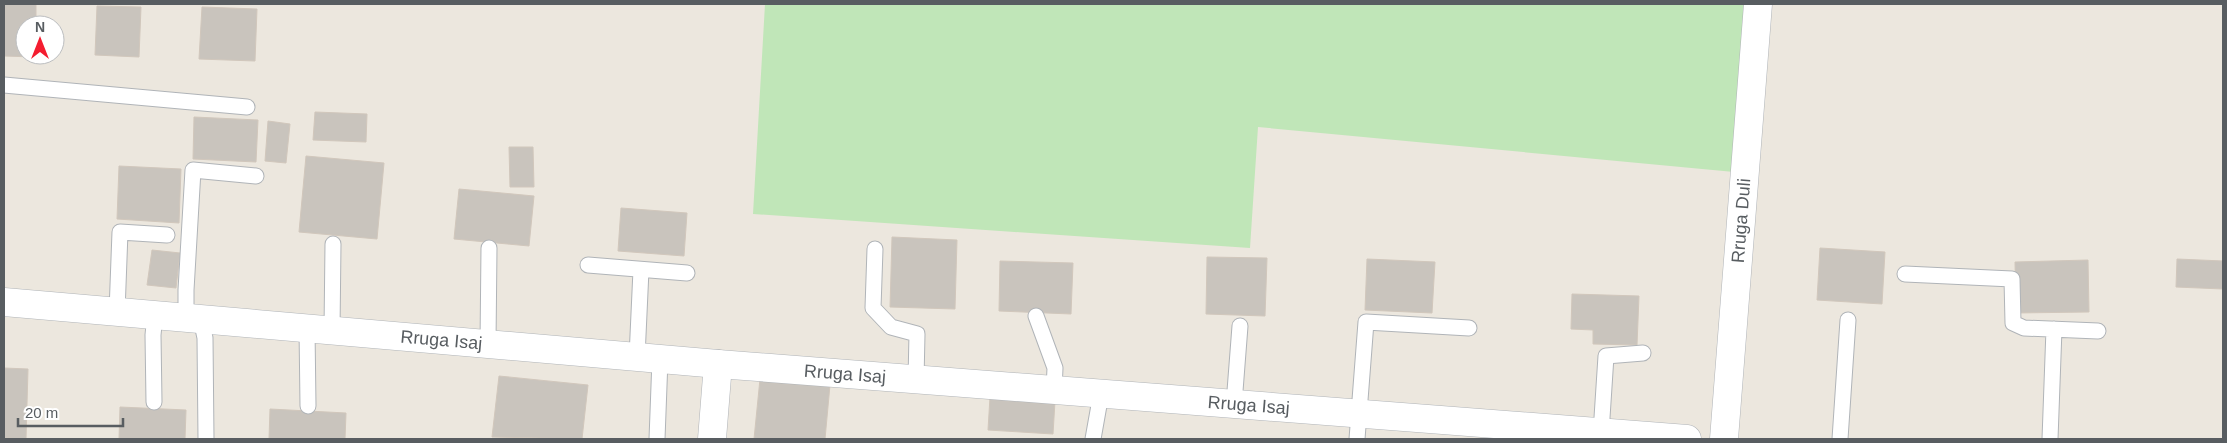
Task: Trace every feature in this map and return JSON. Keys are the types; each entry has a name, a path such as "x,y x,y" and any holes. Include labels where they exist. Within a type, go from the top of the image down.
{"street":[{"name":"Rruga Duli","path":"1724,439 1758,4"},
{"name":"Rruga Isaj","path":"4,302 718,364 1234,404 1358,427 1601,433 1687,439"},
{"path":"712,439 718,364"}],"lane":[{"path":"4,85 247,107"},
{"path":"206,439 205,338 193,318 186,290 193,170 256,176"},
{"path":"117,312 120,232 167,234"},
{"path":"308,406 333,244"},
{"path":"488,344 489,248"},
{"path":"875,248 873,308 891,327 917,334 916,380"},
{"path":"588,265 687,273"},
{"path":"641,270 648,358 658,439"},
{"path":"1905,274 2012,279 2013,322 2024,328 2098,331"},
{"path":"154,402 153,335 155,315"},
{"path":"1036,316 1055,368 1054,390"},
{"path":"1840,439 1848,320"},
{"path":"1358,427 1366,322 1469,328"},
{"path":"1234,404 1240,326"},
{"path":"2050,439 2054,329"},
{"path":"1601,433 1606,356 1642,353"},
{"path":"1093,439 1101,394"}],"green space":[{"path":"765,4 1748,4 1734,172 1258,127 1250,248 753,214"}],"building":[{"path":"4,4 36,4 36,15 15,15 15,56 4,56"},
{"path":"97,6 141,7 139,57 95,55"},
{"path":"202,7 257,9 255,61 199,59"},
{"path":"315,112 367,114 366,142 313,140"},
{"path":"194,117 258,120 256,162 193,159"},
{"path":"268,121 290,124 286,163 265,161"},
{"path":"509,147 533,147 534,187 510,187"},
{"path":"306,156 384,163 377,239 299,232"},
{"path":"119,166 181,169 179,223 117,219"},
{"path":"459,189 534,196 529,246 454,239"},
{"path":"621,208 687,213 684,256 618,251"},
{"path":"892,237 957,240 955,309 890,307"},
{"path":"1820,248 1885,252 1882,304 1817,300"},
{"path":"152,250 180,253 176,288 147,285"},
{"path":"1207,257 1267,258 1265,316 1206,314"},
{"path":"1367,259 1435,262 1432,313 1365,310"},
{"path":"2177,259 2223,261 2223,289 2176,287"},
{"path":"2088,260 2089,312 2016,313 2015,262"},
{"path":"1000,261 1073,263 1071,314 999,311"},
{"path":"1572,294 1639,296 1637,345 1593,344 1593,330 1571,329"},
{"path":"4,368 28,369 26,439 4,438"},
{"path":"499,376 588,385 582,439 492,437"},
{"path":"760,379 830,385 825,439 754,439"},
{"path":"990,397 1055,401 1053,434 988,430"},
{"path":"120,407 186,410 185,439 119,439"},
{"path":"270,409 346,413 345,439 269,439"}]}
